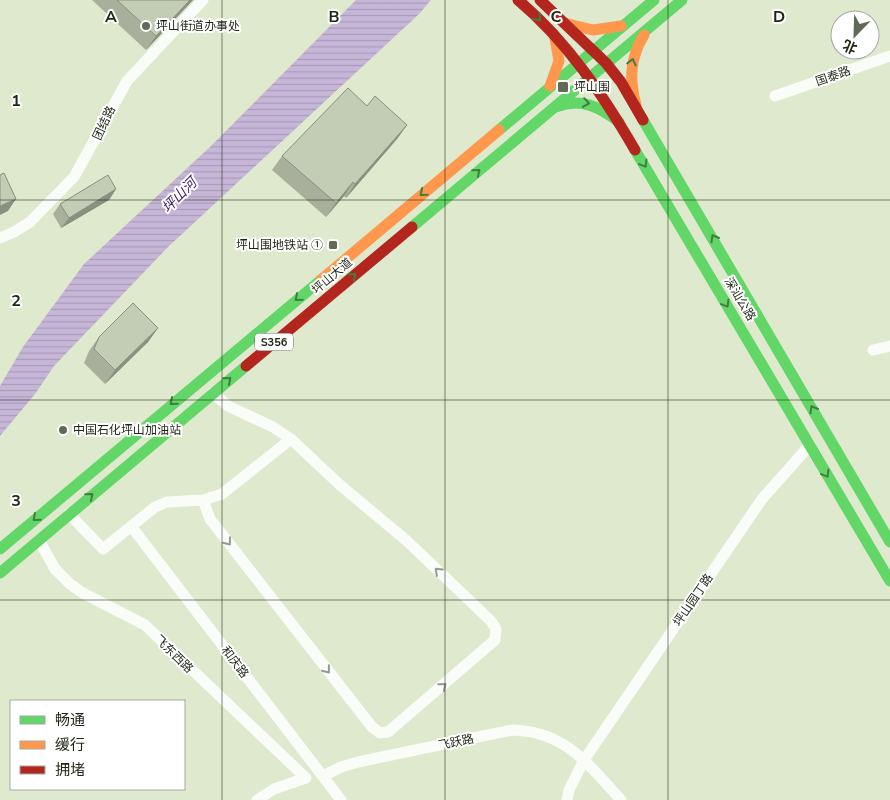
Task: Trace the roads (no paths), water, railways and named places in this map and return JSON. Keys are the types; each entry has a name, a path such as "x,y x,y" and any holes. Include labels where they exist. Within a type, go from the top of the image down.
{"main road":[{"name":"深汕公路","path":"518,0 533,11 577,64 619,122 890,582"},
{"name":"深汕公路","path":"540,0 606,63 636,104 890,542"},
{"name":"坪山大道","path":"0,549 654,0"},
{"name":"坪山大道","path":"0,573 682,0"},
{"path":"564,23 593,30 624,25"},
{"path":"636,104 630,74 632,60 637,47 652,25"},
{"path":"550,86 559,61 555,38"},
{"path":"550,111 560,105 582,102 594,105 619,122"}],"street":[{"name":"团结路","path":"0,238 30,222 74,177 127,81 204,0"},
{"name":"国泰路","path":"775,96 890,56"},
{"path":"873,350 890,346"},
{"path":"203,500 210,519 372,727 380,733 388,732 489,647 494,640 496,630 491,620 407,541 340,485 291,439 273,427 228,406 213,393"},
{"path":"69,514 102,549 155,507 167,502 203,500 222,494 291,439"},
{"name":"坪山园丁路","path":"568,800 569,790 584,760 762,499 810,445"},
{"name":"和庆路","path":"131,526 339,799"},
{"name":"飞东西路","path":"39,540 55,569 69,583 81,592 129,615 145,625 306,778 274,789 257,800"},
{"name":"飞跃路","path":"323,776 341,767 358,762 512,730 530,730 547,735 566,745 584,760 621,800"}],"water":[{"name":"坪山河","path":"356,0 431,0 419,14 168,247 54,366 35,394 0,436 0,386 23,347 84,264 211,146"}],"place":[{"name":"坪山街道办事处","path":"146,26"},
{"name":"坪山围","path":"563,87"},
{"name":"坪山围地铁站 ①","path":"333,245"},
{"name":"中国石化坪山加油站","path":"63,430"}]}
